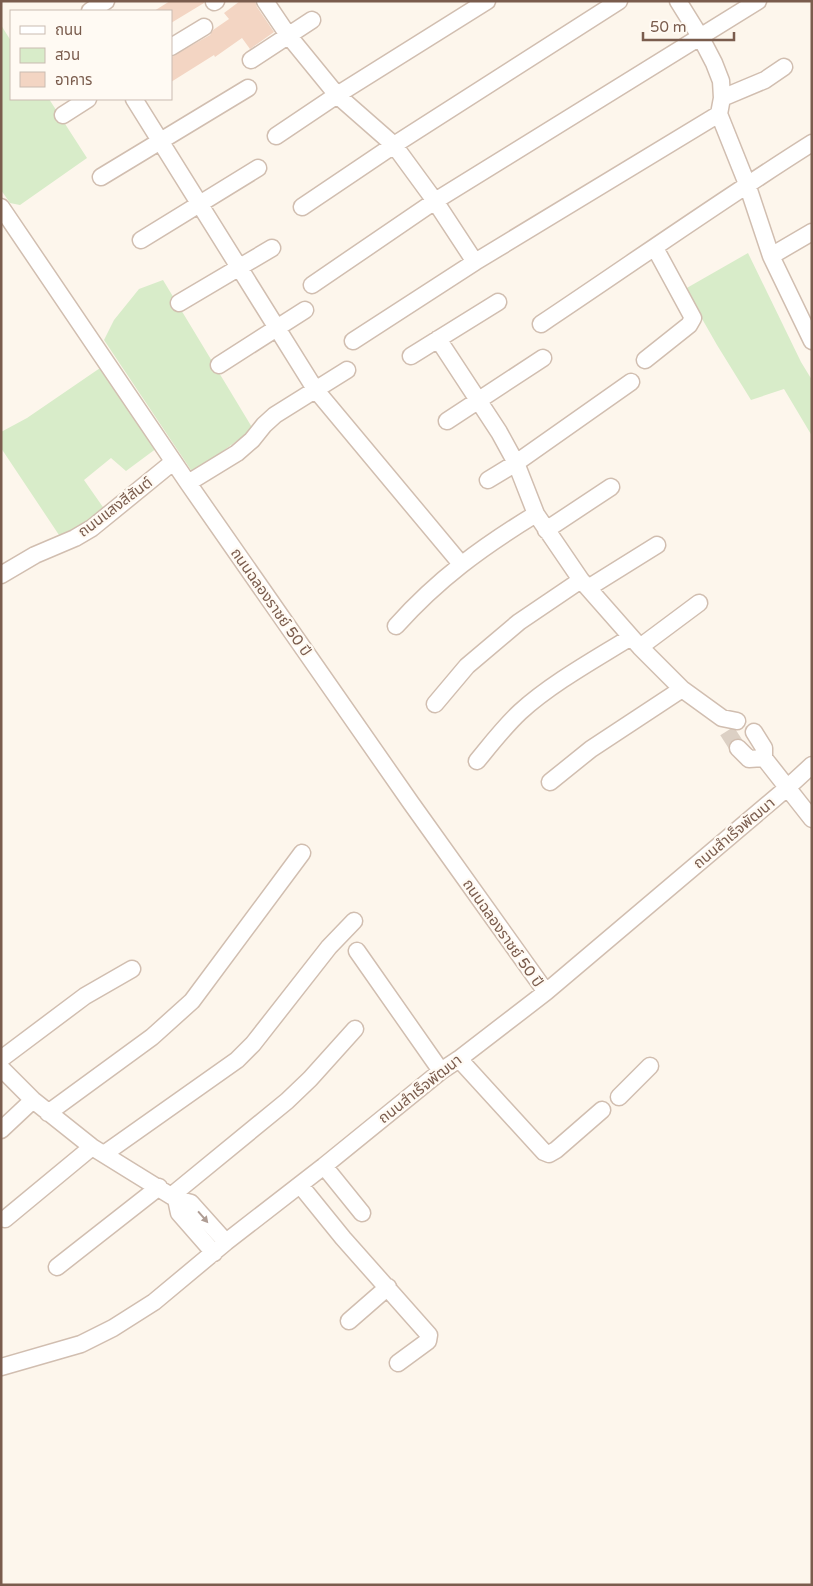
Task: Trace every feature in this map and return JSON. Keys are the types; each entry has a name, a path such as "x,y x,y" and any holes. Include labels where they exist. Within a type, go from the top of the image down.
{"street":[{"path":"92,10 106,1"},
{"path":"265,1 288,35 337,95 394,145 435,201 475,262"},
{"path":"276,136 337,95 487,1"},
{"path":"302,208 394,145 619,1"},
{"path":"678,1 714,63 721,82 722,98 719,114 747,184 771,256 807,322 812,341"},
{"path":"312,285 435,201 758,1"},
{"path":"251,60 312,20"},
{"path":"172,46 204,27"},
{"path":"722,98 765,80 784,68"},
{"path":"101,178 248,88"},
{"path":"63,115 86,100"},
{"path":"135,100 315,390 461,564"},
{"path":"353,341 475,262 719,114"},
{"path":"541,324 747,184 812,143"},
{"path":"141,240 258,168"},
{"name":"ถนนฉลองราชย์ 50 ปี","path":"1,208 173,462 411,803 546,992"},
{"path":"771,256 812,232"},
{"path":"179,303 272,248"},
{"path":"645,360 690,325 693,318 655,248"},
{"path":"411,356 498,302"},
{"path":"219,365 305,310"},
{"path":"438,339 500,432 516,464 536,514 584,584 635,642 682,689 729,723"},
{"path":"447,421 543,358"},
{"path":"188,483 237,452 252,440 275,415 347,370"},
{"path":"488,480 516,464 631,382"},
{"name":"ถนนแสงสีสันต์","path":"1,575 34,555 75,538 92,528 173,462"},
{"path":"546,530 611,487"},
{"path":"396,626 415,605 461,564 491,542 536,514"},
{"path":"435,704 467,666 520,622 584,584 657,545"},
{"path":"477,761 504,728 550,689 635,642 699,603"},
{"path":"550,782 591,749 682,689"},
{"path":"754,732 764,748 766,761 812,819"},
{"path":"738,748 749,759 766,761"},
{"name":"ถนนสำเร็จพัฒนา","path":"1,1367 81,1344 113,1328 154,1302 440,1071 459,1059 546,992 784,784 812,765"},
{"path":"48,1113 152,1037 192,1001 302,853"},
{"path":"5,1219 98,1151 237,1060 253,1044 328,948 354,921"},
{"path":"357,951 440,1071"},
{"path":"1,1059 85,996 132,969"},
{"path":"58,1267 169,1194 287,1101 310,1079 355,1028"},
{"path":"459,1059 544,1152 549,1154 602,1110"},
{"path":"618,1097 650,1066"},
{"path":"1,1068 48,1113 98,1151 169,1194 191,1203 220,1248"},
{"path":"1,1130 33,1100"},
{"path":"324,1166 362,1213"},
{"path":"300,1185 343,1238 429,1335 428,1341 398,1363"},
{"path":"349,1321 388,1287"}],"green space":[{"path":"1,25 10,39 10,100 50,100 87,158 20,205 10,203 1,190"},
{"path":"748,253 801,362 812,380 812,436 784,389 751,400 685,289"},
{"path":"163,280 253,429 193,473 104,340 114,320 139,289"},
{"path":"103,366 157,448 126,471 111,458 84,480 105,510 82,528 59,535 1,448 1,432 27,418"}],"building":[{"path":"170,1 204,1 204,3 172,22 172,10 156,10"},
{"path":"240,1 255,1 274,32 250,49 242,38 215,57 214,55 172,81 172,56 210,35 213,30 229,19 224,13"}],"tunnel":[{"path":"727,731 738,748"}]}
